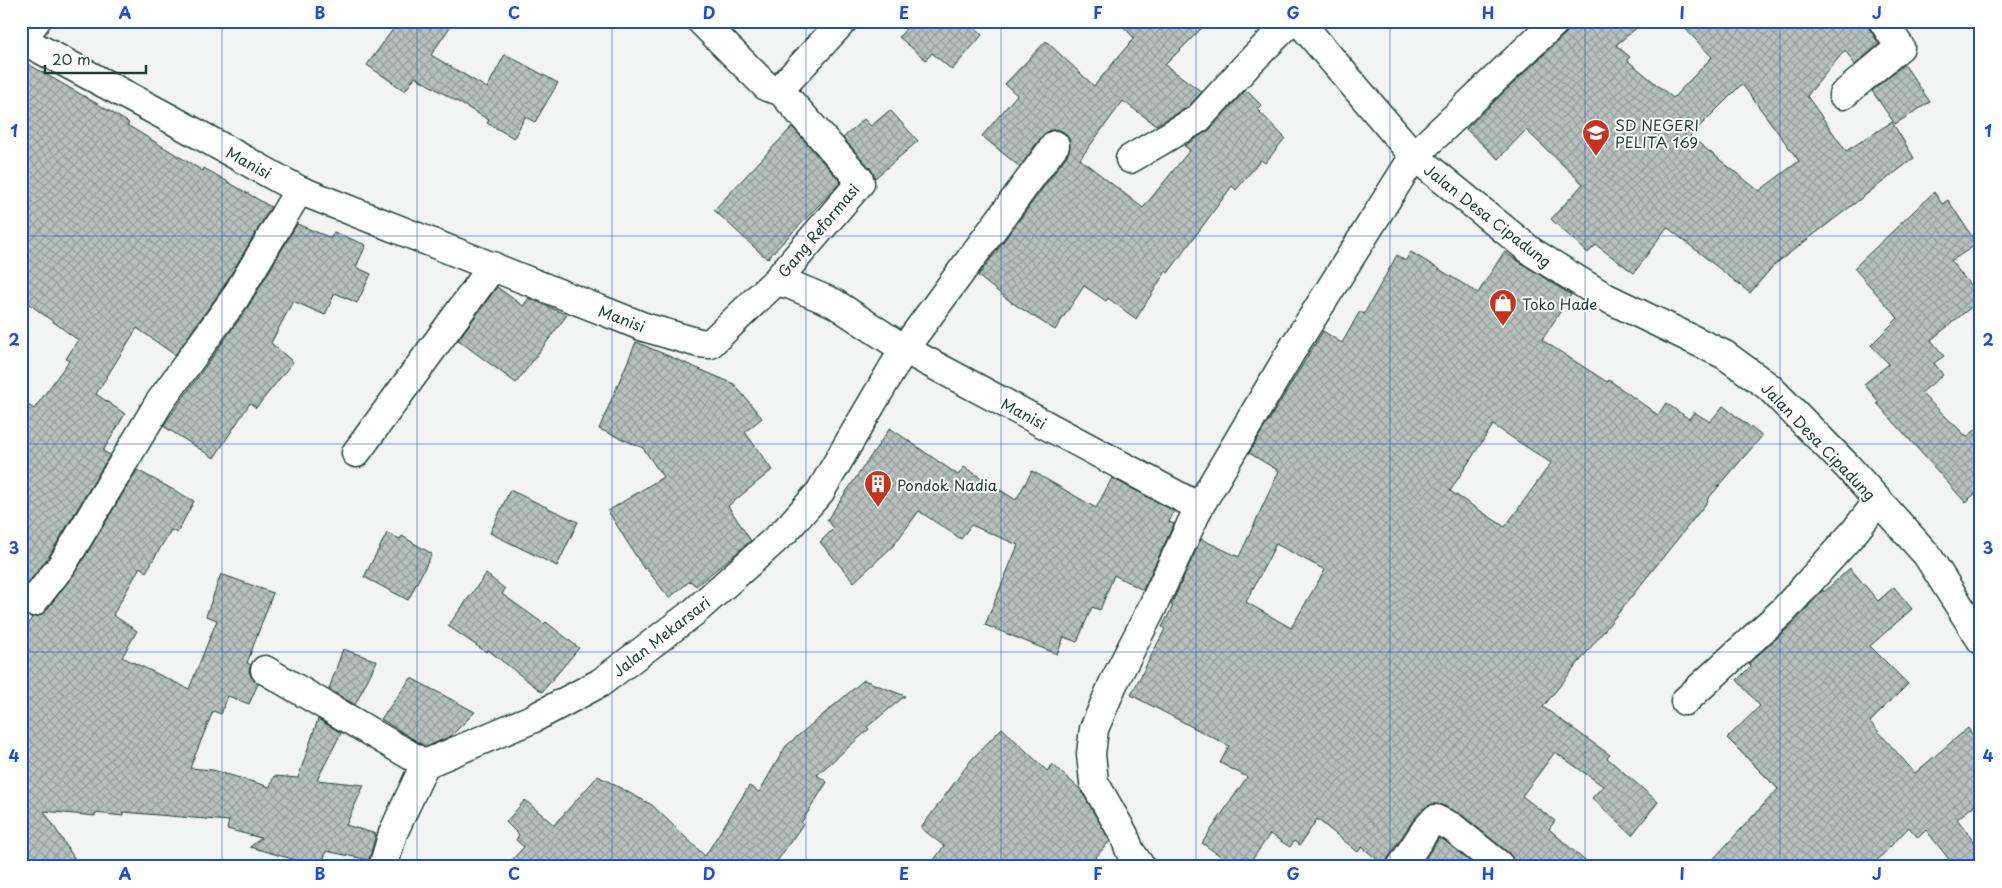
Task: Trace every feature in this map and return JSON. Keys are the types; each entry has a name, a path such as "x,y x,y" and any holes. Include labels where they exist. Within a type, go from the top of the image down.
{"street":[{"path":"22,39 36,21"},
{"path":"701,21 767,87 779,89 843,21"},
{"path":"1130,160 1198,119 1250,62 1291,21"},
{"name":"Jalan Desa Cipadung","path":"1299,21 1414,156 1532,252 1605,297 1725,355 1769,387 1847,466 1927,555 1981,640"},
{"path":"1131,862 1124,835 1094,782 1091,754 1094,729 1113,684 1150,612 1199,507 1295,345 1414,156 1556,21"},
{"path":"1843,96 1900,47 1883,21"},
{"name":"Manisi","path":"22,39 299,190 644,327 706,344 714,341 776,281 792,285 834,303 904,348 1199,507"},
{"name":"Gang Reformasi","path":"776,281 860,183 859,179 779,89"},
{"name":"Jalan Mekarsari","path":"425,764 532,719 600,683 694,612 786,530 820,492 904,348 1055,145"},
{"path":"21,597 27,601 33,602 36,600 62,565 159,403 235,298 299,190"},
{"path":"356,453 493,266"},
{"path":"1685,701 1783,610 1855,531 1878,501"},
{"path":"265,670 425,764 394,833 383,867"},
{"path":"1401,867 1426,829 1435,820 1452,827 1499,865"}],"building":[{"path":"399,21 454,21 431,55 487,88 505,54 558,83 535,122 525,117 514,138 487,123 489,120 415,77 405,91 367,65"},
{"path":"913,21 967,21 982,35 952,70 932,53 926,60 899,37"},
{"path":"1118,21 1209,21 1165,65 1202,92 1188,107 1156,125 1123,101 1080,159 1143,208 1190,150 1184,146 1209,130 1246,90 1261,105 1257,109 1285,138 1265,163 1261,160 1236,190 1232,186 1168,273 1166,271 1136,319 1108,298 1106,301 1084,286 1055,330 1011,302 978,276 1068,154 1070,147 1069,139 1064,132 1056,129 1048,131 1042,136 1020,167 982,136 1017,95 1005,84 1046,41 1094,86 1134,38"},
{"path":"1571,21 1645,21 1616,45 1630,57 1627,60 1673,98 1712,57 1678,21 1867,21 1870,30 1879,44 1855,65 1845,50 1807,96 1846,151 1892,122 1914,158 1774,265 1750,293 1667,227 1634,273 1596,245 1588,253 1551,219 1583,184 1526,130 1498,159 1466,129 1567,32","holes":["1742,84 1799,161 1759,191 1690,136"]},
{"path":"21,60 129,123 127,125 203,171 204,168 271,207 222,289 175,355 137,328 96,394 125,414 103,451 110,455 49,556 28,583 21,581 21,400 34,409 69,361 66,359 78,340 21,298"},
{"path":"1904,64 1930,102 1895,124 1872,91"},
{"path":"890,110 918,141 875,178 871,169 843,138 864,119 871,126"},
{"path":"792,127 841,182 767,259 714,210"},
{"path":"1934,192 1942,204 1948,200 1977,244 1951,261 1981,299 1931,340 1944,356 1934,363 1943,375 1921,393 1967,437 1981,425 1981,489 1965,502 1877,403 1879,402 1864,384 1889,364 1871,345 1898,318 1854,268"},
{"path":"297,224 331,238 334,232 366,245 356,267 371,274 357,303 335,293 325,315 293,301 271,343 293,362 256,408 250,403 214,458 163,426 248,307"},
{"path":"1411,252 1478,293 1504,252 1571,295 1542,340 1607,382 1609,380 1658,415 1666,403 1689,419 1694,412 1710,422 1723,406 1762,436 1707,500 1543,707 1610,755 1607,758 1658,802 1632,835 1592,798 1603,786 1555,752 1522,796 1555,821 1549,829 1592,867 1514,867 1513,859 1509,853 1462,815 1442,805 1432,804 1423,809 1413,820 1388,858 1385,866 1362,847 1358,852 1317,819 1300,845 1294,841 1290,847 1270,834 1247,867 1236,867 1202,843 1247,777 1220,763 1229,746 1131,695 1165,629 1162,627 1173,606 1171,605 1201,539 1239,557 1279,471 1249,453 1323,331 1342,343 1360,311 1364,314 1397,255 1405,261","holes":["1493,425 1551,463 1505,527 1450,491","1276,544 1325,570 1291,628 1246,602"]},
{"path":"497,287 523,306 529,298 567,315 516,383 458,340"},
{"path":"636,342 734,384 762,418 745,432 772,470 728,506 751,541 696,586 690,581 669,598 646,568 644,569 608,511 663,477 643,448 599,429"},
{"path":"890,428 958,475 964,467 1016,500 1032,471 1096,508 1112,478 1174,511 1169,522 1174,524 1143,590 1114,575 1100,610 1092,607 1077,642 1064,637 1057,654 985,625 1018,545 971,525 961,539 919,511 893,546 854,582 820,542 834,528 827,520"},
{"path":"137,470 194,501 177,533 171,530 146,572 140,567 113,615 137,631 122,657 189,689 217,620 206,616 221,574 273,593 247,663 251,665 249,670 251,677 258,684 249,704 228,696 221,714 213,711 190,768 213,770 270,787 274,776 298,778 318,719 341,733 317,780 364,785 346,825 376,834 369,860 326,851 322,867 320,867 250,847 261,838 227,829 229,821 123,812 123,816 95,813 95,816 44,811 80,867 21,867 21,641 32,617 39,616 45,612 75,573"},
{"path":"510,490 578,522 557,566 490,533"},
{"path":"387,533 400,539 402,536 432,554 408,600 364,577"},
{"path":"1850,568 1878,601 1894,587 1912,609 1870,646 1908,684 1870,722 1915,773 1968,728 1981,747 1981,800 1957,819 1981,850 1981,867 1955,867 1926,830 1918,838 1909,827 1871,867 1706,867 1778,789 1727,738 1760,706 1737,680 1751,666 1749,663 1794,623 1823,590 1824,592"},
{"path":"486,574 505,589 502,594 544,624 546,622 579,648 542,692 488,650 486,652 448,626"},
{"path":"343,649 377,661 355,705 329,689"},
{"path":"411,678 475,712 451,736 426,747 381,719"},
{"path":"864,680 905,696 867,727 869,729 817,775 827,782 801,823 803,824 773,867 505,867 524,847 516,840 519,835 506,822 525,800 554,825 598,776 652,805 705,856 749,786 759,792 786,746"},
{"path":"1002,728 1047,771 1052,764 1081,790 1110,841 1087,867 929,867 944,846 921,828 972,759"},
{"path":"1439,838 1444,840 1476,867 1420,867"}],"place":[{"name":"SD NEGERI PELITA 169","path":"1596,157"},
{"name":"Toko Hade","path":"1503,327"},
{"name":"Pondok Nadia","path":"878,508"}]}
